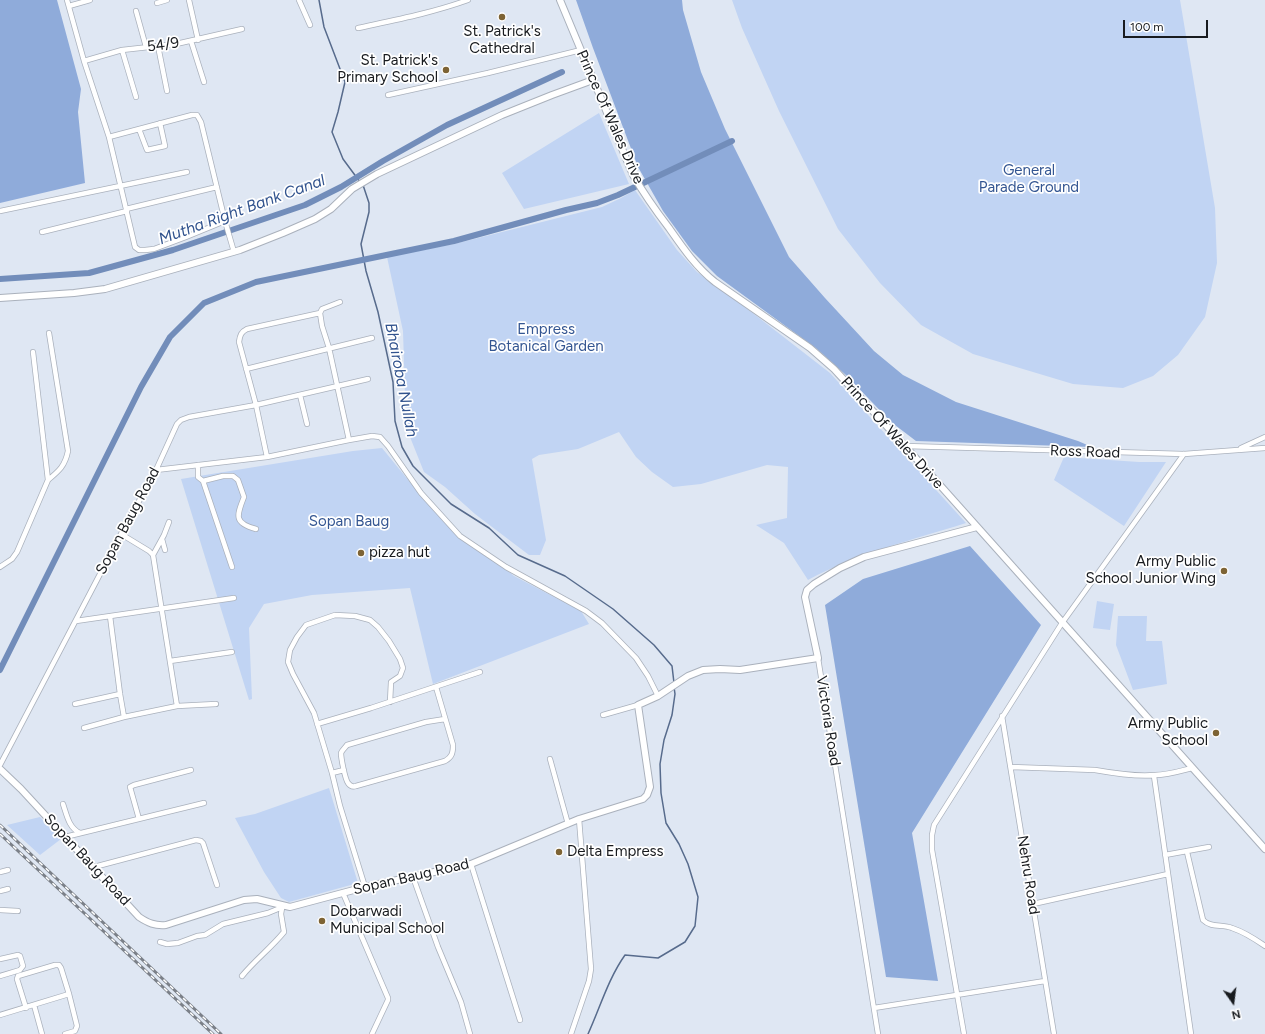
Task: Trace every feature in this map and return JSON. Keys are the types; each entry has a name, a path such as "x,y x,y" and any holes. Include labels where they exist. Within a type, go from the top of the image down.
{"street":[{"path":"67,0 84,61 109,137 135,247 139,250 154,248 226,223"},
{"path":"69,6 90,0"},
{"path":"157,3 167,0"},
{"path":"189,0 198,40"},
{"path":"298,0 310,25"},
{"path":"358,28 416,16 468,0"},
{"name":"Prince Of Wales Drive","path":"560,0 633,175 644,194 691,259 715,282 810,348 834,369 906,446 1062,623 1265,849"},
{"path":"136,11 146,48"},
{"name":"54/9","path":"84,61 122,50 198,40 242,29"},
{"path":"191,41 204,82"},
{"path":"158,46 167,91"},
{"path":"122,50 136,97"},
{"path":"388,95 488,73 581,50"},
{"path":"0,298 74,293 105,289 234,252 315,219 331,209 352,189 378,174 502,115 593,80"},
{"path":"109,137 160,123 197,115 201,122 234,252"},
{"path":"139,129 146,150 165,146 160,123"},
{"path":"0,211 187,172"},
{"path":"42,232 217,187"},
{"path":"267,457 240,342 242,332 247,329 320,313 322,309 340,302"},
{"path":"320,313 338,386 349,440"},
{"path":"48,480 61,469 66,460 68,451 49,333"},
{"path":"246,369 372,338"},
{"path":"0,567 12,559 17,552 48,480 33,352"},
{"name":"Sopan Baug Road","path":"0,765 156,470 177,424 181,420 189,417 256,405 368,379"},
{"path":"300,395 307,424"},
{"path":"156,470 267,457 349,440 372,436 380,437 421,493 460,536 506,567 579,607 598,620 636,658 648,676 658,696"},
{"path":"1238,450 1265,437"},
{"name":"Ross Road","path":"906,446 1184,454 1265,448"},
{"path":"964,1034 932,850 934,825 1062,623 1184,454"},
{"path":"198,465 198,477 203,482 232,568"},
{"path":"203,482 222,476 233,476 238,480 244,497 238,511 240,521 245,526 256,529"},
{"path":"153,555 162,539 168,522"},
{"name":"Victoria Road","path":"878,1034 818,658 805,597 807,590 811,586 840,568 864,557 977,527"},
{"path":"121,534 153,555 177,706"},
{"path":"162,539 165,550"},
{"path":"76,621 234,598"},
{"path":"365,887 317,724 310,705 292,674 288,662 290,650 306,625 335,615 356,616 370,620 378,627 400,659 403,668 400,676 390,682 390,702"},
{"path":"110,616 124,717"},
{"path":"170,661 232,652"},
{"path":"603,714 638,705 658,696 696,672 713,668 740,670 818,658"},
{"path":"317,724 390,702 480,672"},
{"path":"436,687 453,745 453,753 450,758 445,761 356,786 352,787 348,784 341,754 347,745 445,718"},
{"path":"75,704 120,694"},
{"path":"84,728 124,717 177,706 216,704"},
{"name":"Sopan Baug Road","path":"0,769 21,789 139,917 147,923 157,926 166,925 244,900 257,900 283,907 290,907 365,887 471,864 568,824 643,799 650,791 650,787 638,705"},
{"name":"Nehru Road","path":"1002,716 1054,1034"},
{"path":"550,759 568,824"},
{"path":"1011,767 1095,770 1154,776 1192,768"},
{"path":"139,819 130,787 191,770"},
{"path":"332,773 344,770"},
{"path":"1154,776 1191,1034"},
{"path":"64,837 204,803"},
{"path":"63,804 71,825 74,830 80,833"},
{"path":"571,1034 589,981 591,969 579,820"},
{"path":"94,867 196,840 204,843 217,885"},
{"path":"1165,855 1209,848"},
{"path":"1186,852 1203,920 1211,925 1231,927 1246,934 1265,946"},
{"path":"471,864 520,1020"},
{"path":"0,872 8,870"},
{"path":"1033,904 1168,874"},
{"path":"413,877 438,947 461,1002 470,1034"},
{"path":"0,891 8,889"},
{"path":"343,893 388,998 372,1034"},
{"path":"160,942 167,944 178,943 197,936 205,935 223,924 268,913 283,907"},
{"path":"242,976 284,932 280,914 283,907"},
{"path":"0,910 18,911"},
{"path":"0,960 18,954 23,966 20,970 0,976"},
{"path":"26,1008 17,979 18,976 20,974 58,965 61,968 69,994 77,1029 65,1034"},
{"path":"874,1008 1045,981"},
{"path":"0,1015 69,994"},
{"path":"34,1005 42,1034"}],"green space":[{"name":"General Parade Ground","path":"732,0 1180,0 1215,208 1217,263 1205,317 1178,355 1153,376 1123,388 1073,384 973,354 921,325 880,283 838,229 779,111 742,28"},
{"path":"599,113 629,184 524,209 502,173"},
{"name":"Empress Botanical Garden","path":"635,190 677,250 697,272 830,373 966,523 905,541 846,562 808,580 784,543 756,525 787,518 788,467 767,465 701,484 673,487 652,472 636,457 619,432 578,449 539,455 532,459 546,540 540,555 529,555 475,514 445,487 424,472 406,427 403,331 387,257 454,244 602,207"},
{"name":"Sopan Baug","path":"382,448 423,498 462,538 495,560 514,576 581,611 589,624 433,684 410,588 312,595 264,604 249,628 252,699 249,700 181,479 353,451"},
{"path":"1064,457 1139,462 1166,462 1124,526 1054,480"},
{"path":"1097,601 1114,604 1110,630 1093,628"},
{"path":"1118,616 1147,616 1146,641 1162,641 1167,684 1133,690 1116,645"},
{"path":"329,788 358,883 289,902 281,898 264,872 235,818 255,814"},
{"path":"40,817 61,839 40,855 7,825"}],"shaded area":[{"path":"0,0 57,0 81,89 78,112 85,183 0,203"},
{"path":"576,0 682,0 683,10 701,72 725,129 789,257 874,351 903,375 956,402 1078,441 1092,447 916,441 891,422 847,376 817,349 717,276 692,251 663,211 638,167"},
{"path":"970,546 1041,625 912,833 938,981 886,977 825,605 863,579"}],"waterway":[{"name":"Bhairoba Nullah","path":"319,0 324,27 345,82 332,132 343,159 360,182"},
{"name":"Mutha Right Bank Canal","path":"0,279 89,273 173,250 305,205 341,187 383,161 447,125 562,72"},
{"path":"0,670 141,387 170,337 204,303 256,282 454,241 597,203 618,195 732,141"},
{"name":"Bhairoba Nullah","path":"363,185 369,203 369,212 361,244 366,271 378,312 393,382 395,421 402,447 413,466 451,504 489,528 518,555 565,576 613,609 654,645 672,666 674,683"},
{"name":"Bhairoba Nullah","path":"588,1034 609,984 625,955 658,958 685,942 695,926 698,897 688,864 679,844 666,823 661,793 660,764 664,740 672,715 675,694 674,687"}],"railway":[{"path":"0,825 221,1034"},
{"path":"0,834 213,1034"}],"place":[{"name":"St. Patrick's Cathedral","path":"502,17"},
{"name":"St. Patrick's Primary School","path":"446,70"},
{"name":"pizza hut","path":"361,553"},
{"name":"Army Public School Junior Wing","path":"1224,571"},
{"name":"Army Public School","path":"1216,733"},
{"name":"Delta Empress","path":"559,852"},
{"name":"Dobarwadi Municipal School","path":"322,921"}]}
